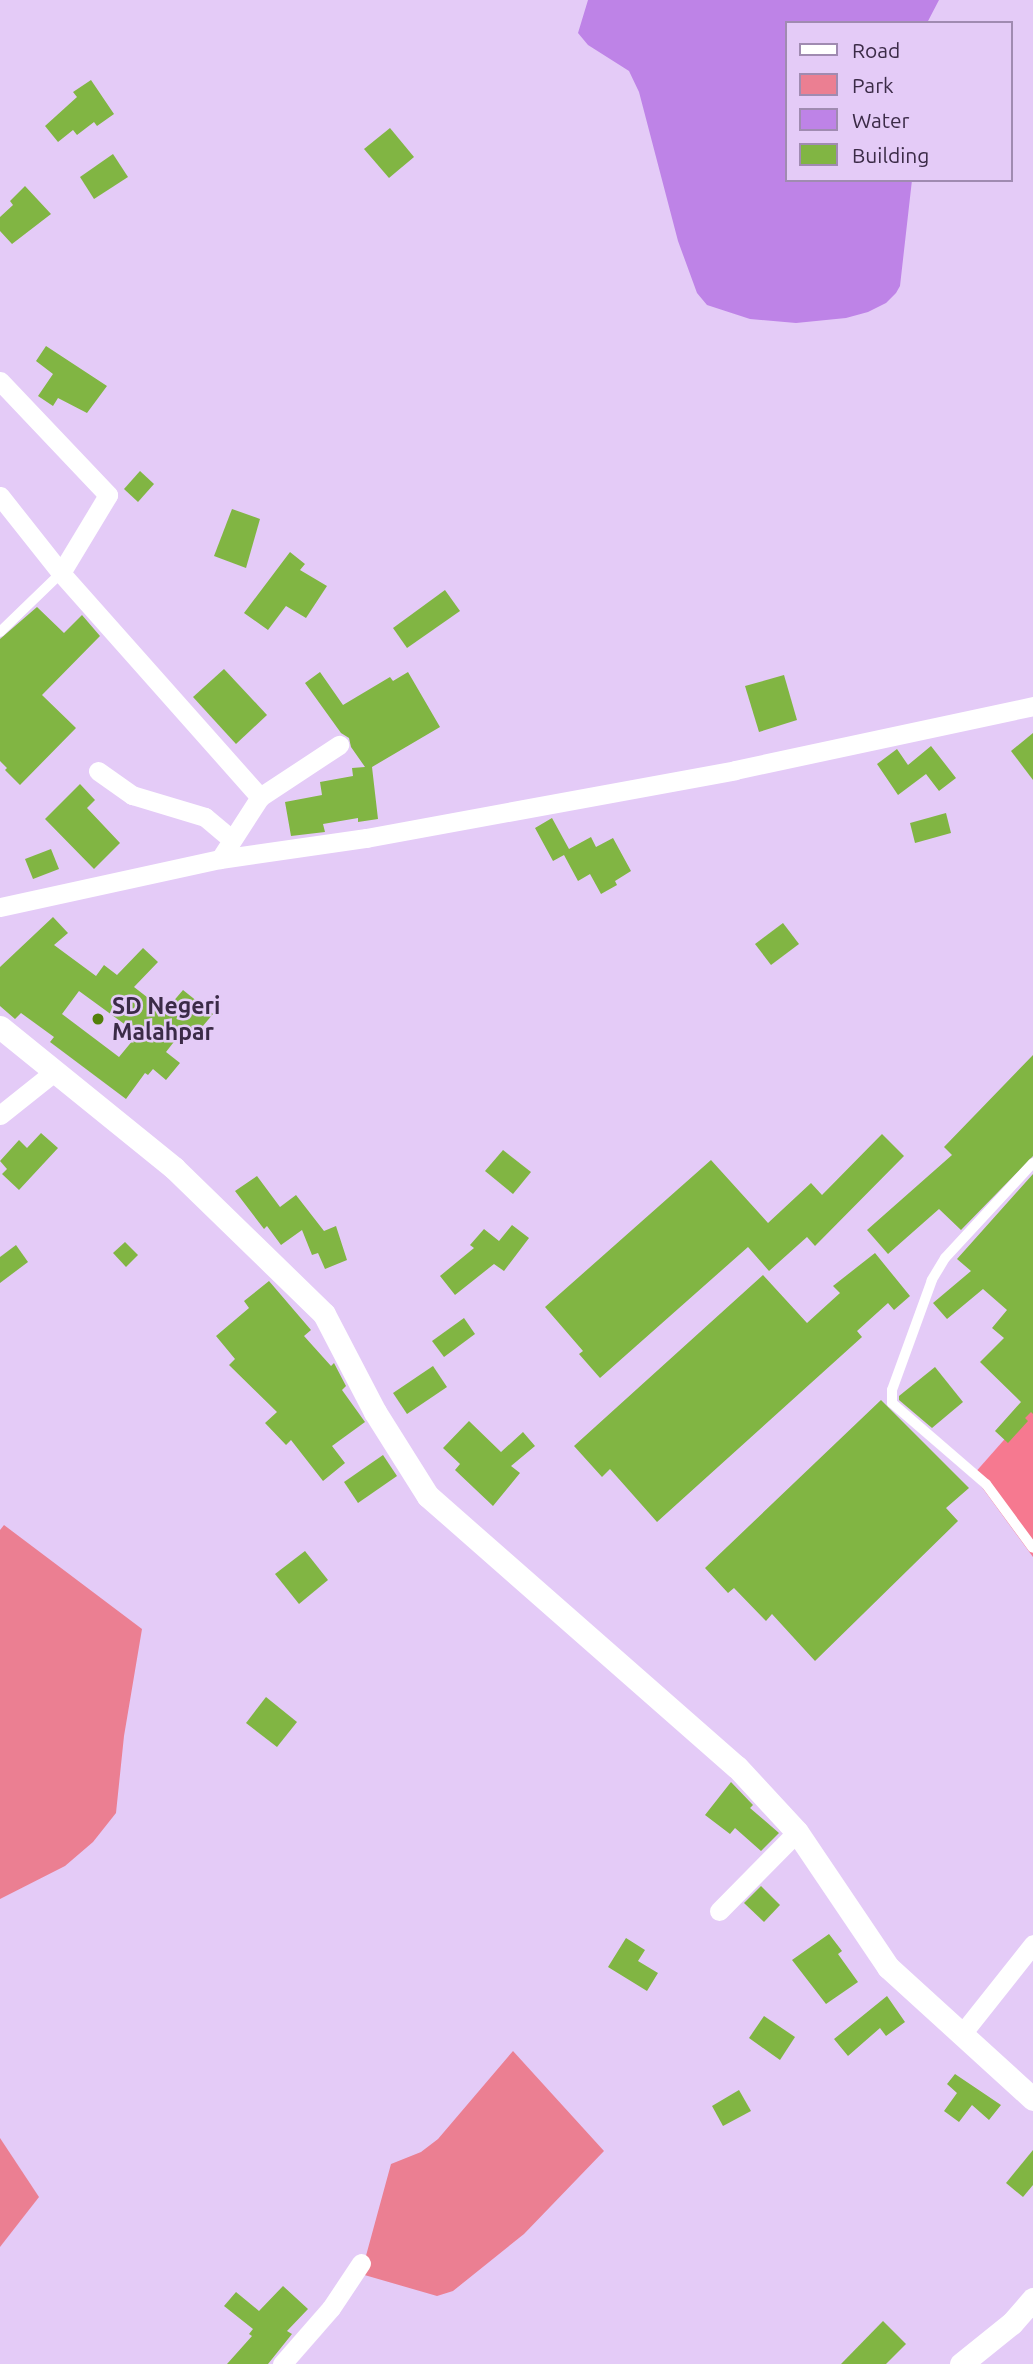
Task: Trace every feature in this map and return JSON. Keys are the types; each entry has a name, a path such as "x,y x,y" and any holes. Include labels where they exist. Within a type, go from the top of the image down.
{"street":[{"path":"0,381 108,495 61,573"},
{"path":"0,496 61,573 260,797"},
{"path":"0,907 220,859 366,838 709,775 1033,706"},
{"path":"220,859 260,797 339,745"},
{"path":"98,771 132,795 205,817 231,839"},
{"path":"0,1027 174,1168 324,1314 375,1412 428,1496 737,1767 797,1832 888,1967 1033,2099"},
{"path":"0,1115 54,1072"},
{"path":"719,1911 797,1832"},
{"path":"961,2035 1033,1944"},
{"path":"282,2364 331,2308 361,2263"},
{"path":"961,2364 1012,2323 1033,2300"}],"lane":[{"path":"0,632 61,573"},
{"path":"1033,1163 945,1258 932,1280 892,1390 892,1403 986,1484 1033,1548"}],"green space":[{"path":"4,1525 142,1629 124,1736 116,1813 93,1842 65,1866 0,1899 0,1530"},
{"path":"513,2051 604,2151 524,2234 453,2291 437,2296 361,2274 391,2164 421,2152 438,2139"},
{"path":"0,2138 39,2197 0,2247"}],"shaded area":[{"path":"1033,1407 1033,1557 973,1475"}],"water":[{"path":"588,0 939,0 928,21 785,21 785,182 912,182 900,286 896,293 886,303 868,312 846,318 796,323 750,319 707,305 697,293 678,241 639,92 629,71 588,45 578,33"}],"building":[{"path":"91,80 114,114 97,126 94,122 77,135 73,130 58,142 45,126 77,97 73,92"},
{"path":"390,128 414,157 389,178 364,149"},
{"path":"113,154 128,177 94,199 80,177"},
{"path":"25,186 51,214 12,244 0,231 0,217 13,205 10,201"},
{"path":"46,346 107,386 87,413 58,398 53,406 38,396 53,374 36,361"},
{"path":"140,471 154,484 138,502 124,489"},
{"path":"232,509 260,519 246,568 214,556"},
{"path":"290,552 305,564 300,570 327,586 306,618 286,606 268,630 244,613"},
{"path":"445,590 460,611 407,648 393,628"},
{"path":"37,607 64,633 82,615 100,636 42,695 76,728 20,785 0,761 0,639"},
{"path":"224,669 267,715 236,744 193,697"},
{"path":"320,672 343,705 390,677 393,681 408,672 440,727 372,767 378,819 358,822 358,818 323,824 325,832 291,836 285,802 322,795 320,782 353,776 352,768 365,767 351,747 349,738 341,733 305,683"},
{"path":"784,675 797,720 759,732 745,686"},
{"path":"1033,733 1033,780 1011,751"},
{"path":"931,746 956,778 939,791 926,774 898,795 877,764 897,749 908,765"},
{"path":"80,784 95,800 87,808 120,843 94,869 45,819"},
{"path":"946,813 951,833 915,843 910,823"},
{"path":"552,818 569,849 591,837 596,847 613,838 631,871 615,881 617,885 601,894 590,874 578,881 564,855 553,861 535,828"},
{"path":"51,849 59,869 33,879 25,859"},
{"path":"53,917 68,933 54,945 96,976 104,965 117,975 143,948 158,962 134,987 165,1011 183,990 213,1014 197,1033 187,1025 166,1052 180,1063 166,1080 153,1069 148,1075 145,1073 126,1099 50,1042 54,1037 21,1013 15,1019 0,1006 0,967","holes":["79,991 138,1034 119,1057 62,1014"]},
{"path":"783,923 799,944 771,965 755,944"},
{"path":"1033,1055 1033,1156 961,1230 939,1209 888,1254 867,1230 952,1155 944,1147"},
{"path":"41,1133 58,1148 19,1190 2,1174 7,1169 0,1161 19,1140 27,1148"},
{"path":"882,1134 904,1156 815,1246 807,1237 769,1271 748,1247 600,1378 579,1354 583,1351 545,1307 711,1160 768,1223 811,1183 822,1195"},
{"path":"503,1150 531,1172 513,1194 485,1171"},
{"path":"1033,1174 1033,1414 1031,1412 1025,1418 1028,1421 1008,1443 995,1431 1021,1402 980,1362 1004,1338 992,1328 1007,1310 983,1289 947,1319 933,1303 971,1271 957,1259"},
{"path":"257,1176 280,1207 296,1195 324,1231 336,1226 347,1260 325,1269 318,1253 312,1255 302,1230 281,1245 267,1226 264,1229 235,1191"},
{"path":"512,1225 529,1238 504,1271 494,1264 455,1295 440,1276 474,1248 470,1245 484,1229 499,1241"},
{"path":"125,1242 138,1255 126,1267 113,1253"},
{"path":"16,1245 28,1262 0,1283 0,1257"},
{"path":"875,1253 910,1296 894,1310 888,1303 857,1331 862,1337 657,1522 610,1469 602,1477 574,1446 763,1275 807,1323 840,1293 833,1286"},
{"path":"269,1281 311,1330 304,1336 331,1366 334,1363 346,1386 342,1390 365,1422 332,1446 345,1463 323,1481 291,1440 286,1445 265,1423 277,1412 229,1365 235,1359 216,1336 249,1308 244,1301"},
{"path":"464,1318 475,1334 444,1357 432,1341"},
{"path":"433,1366 447,1387 407,1414 393,1393"},
{"path":"935,1367 963,1402 932,1428 899,1400 899,1396"},
{"path":"881,1400 969,1488 946,1508 958,1521 815,1661 772,1614 766,1621 734,1588 728,1593 705,1568"},
{"path":"469,1421 501,1452 523,1432 535,1446 511,1466 520,1473 493,1506 455,1470 460,1464 443,1448"},
{"path":"383,1455 397,1476 358,1503 344,1482"},
{"path":"305,1551 328,1580 299,1604 275,1574"},
{"path":"266,1697 297,1722 277,1747 246,1723"},
{"path":"731,1782 753,1805 750,1808 779,1833 761,1851 735,1828 730,1834 705,1815"},
{"path":"761,1886 780,1905 764,1922 744,1903"},
{"path":"829,1934 842,1951 838,1954 858,1982 826,2004 792,1960"},
{"path":"626,1938 645,1950 638,1961 658,1973 647,1991 608,1967"},
{"path":"887,1996 905,2022 886,2036 880,2028 848,2056 834,2039"},
{"path":"764,2016 795,2037 780,2060 749,2038"},
{"path":"955,2074 1001,2105 989,2120 972,2105 959,2122 944,2111 957,2093 947,2084"},
{"path":"739,2090 751,2111 723,2126 712,2106"},
{"path":"1033,2150 1033,2185 1023,2197 1006,2183"},
{"path":"283,2286 308,2309 287,2331 292,2334 268,2364 227,2364 252,2336 249,2334 253,2329 224,2306 236,2292 259,2311"},
{"path":"883,2321 906,2344 886,2364 841,2364"}],"place":[{"name":"SD Negeri Malahpar","path":"98,1019"}]}
